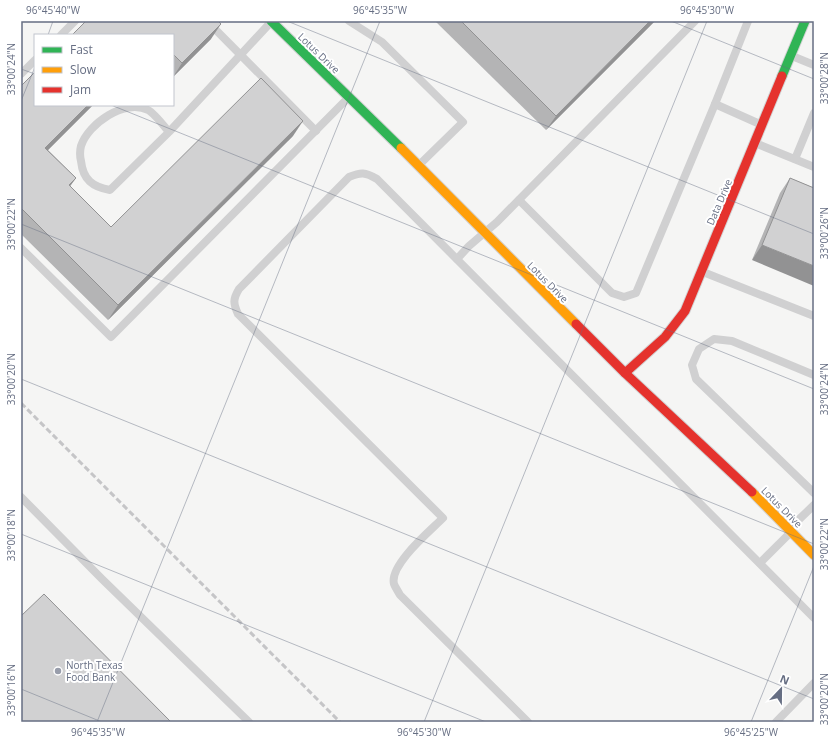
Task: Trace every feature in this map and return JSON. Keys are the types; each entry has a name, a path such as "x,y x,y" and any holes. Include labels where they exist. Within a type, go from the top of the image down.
{"street":[{"name":"Lotus Drive","path":"271,21 378,125 625,373 733,473 814,555"},
{"name":"Data Drive","path":"625,373 656,346 685,311 792,56 805,21"}],"lane":[{"path":"62,34 75,21"},
{"path":"207,21 316,131"},
{"path":"169,132 148,110 129,107 110,114 86,135 81,146 82,171 89,181 100,188 110,190 169,132 271,21"},
{"path":"349,21 382,42 463,122 418,166"},
{"path":"457,259 519,200 695,21"},
{"path":"519,200 612,293 624,297 636,293 748,21"},
{"path":"792,56 814,65"},
{"path":"21,74 34,61"},
{"path":"21,248 111,337 349,98"},
{"path":"715,104 763,125"},
{"path":"795,159 814,113"},
{"path":"755,143 814,167"},
{"path":"528,722 400,595 394,583 397,568 407,554 443,518 238,314 234,305 234,296 239,289 349,177 358,173 368,173 377,179 814,618"},
{"path":"702,272 814,316"},
{"path":"814,375 732,341 714,339 699,349 692,365 696,379 814,493"},
{"path":"21,497 102,579 250,722"},
{"path":"760,563 814,505"},
{"path":"776,722 814,683"}],"building":[{"path":"86,21 218,21 221,24 182,63 174,55 174,34 73,34"},
{"path":"461,21 650,21 556,116"},
{"path":"34,73 34,106 87,106 45,148 76,178 69,185 111,227 261,78 303,121 118,305 21,208 21,86"},
{"path":"790,178 814,188 814,266 762,245"},
{"name":"North Texas Food Bank","path":"44,594 171,722 21,722 21,616"}],"railway":[{"path":"21,403 340,722"}],"traffic: fast":[{"path":"271,21 401,148"},
{"path":"782,76 805,21"}],"traffic: slow":[{"path":"401,148 576,324"},
{"path":"752,492 814,555"}],"traffic: jam":[{"path":"625,373 665,337 685,311 782,76"},
{"path":"576,324 625,373 752,492"}],"place":[{"name":"North Texas Food Bank","path":"58,671"}]}
